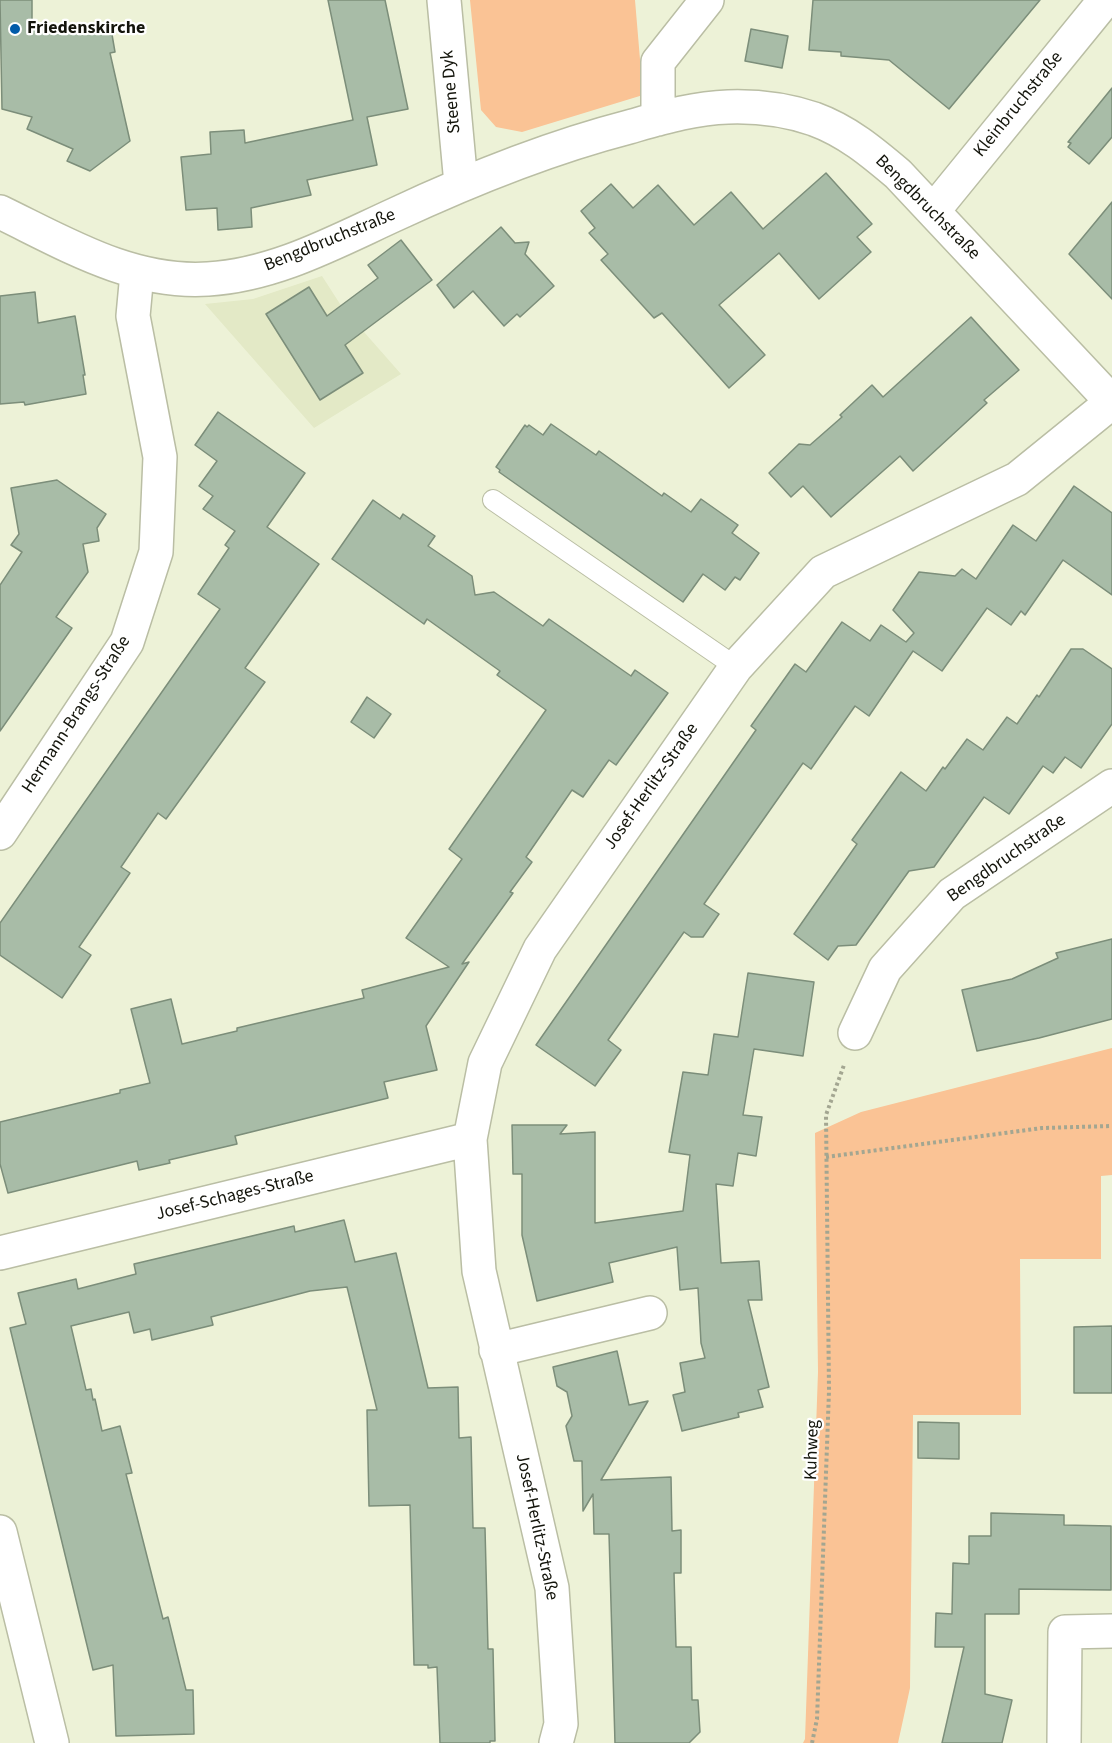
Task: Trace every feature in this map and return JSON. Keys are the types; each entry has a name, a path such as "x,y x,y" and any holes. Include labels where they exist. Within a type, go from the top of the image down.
{"street":[{"name":"Steene Dyk","path":"444,0 461,184"},
{"path":"658,118 658,62 706,0"},
{"name":"Kleinbruchstraße","path":"934,210 1105,0"},
{"name":"Bengdbruchstraße","path":"0,212 93,256 137,273 162,278 209,279 273,267 316,250 461,184 561,147 658,118 728,107 785,112 837,129 858,141 898,174 1112,402"},
{"name":"Hermann-Brangs-Straße","path":"0,833 127,642 156,552 160,457 133,316 137,273"},
{"name":"Josef-Herlitz-Straße","path":"556,1743 561,1724 552,1588 479,1270 470,1139 485,1063 540,948 736,667 823,572 1017,480 1112,402"},
{"name":"Bengdbruchstraße","path":"855,1033 885,969 952,894 1112,786"},
{"name":"Josef-Schages-Straße","path":"0,1253 470,1139"},
{"path":"496,1350 650,1313"},
{"path":"0,1532 52,1743"},
{"path":"1064,1743 1065,1632 1112,1631"}],"lane":[{"path":"493,500 736,667"}],"path":[{"name":"Kuhweg","path":"812,1743 817,1719 829,1391 826,1115 855,1033"},
{"path":"826,1157 1042,1128 1112,1126"}],"shaded area":[{"path":"470,0 635,0 643,95 522,132 496,127 481,110"},
{"path":"322,276 342,307 401,374 314,428 205,304 253,299"},
{"path":"1112,1048 1112,1175 1101,1176 1101,1259 1020,1259 1021,1415 913,1415 910,1688 898,1743 803,1743 805,1739 818,1372 815,1133 861,1112"}],"building":[{"path":"0,0 32,0 32,27 48,25 48,31 110,23 115,52 110,53 130,141 90,171 67,161 73,149 27,129 32,117 2,109"},
{"path":"328,0 385,0 408,109 367,117 377,165 307,180 311,195 251,208 252,227 218,230 217,208 186,210 181,157 211,154 210,132 244,130 245,143 353,120"},
{"path":"813,0 1040,0 949,109 889,60 841,56 841,52 809,50"},
{"path":"751,29 788,36 782,68 745,61"},
{"path":"1112,88 1112,137 1089,164 1068,147 1071,143 1068,142"},
{"path":"826,173 872,224 857,237 871,252 819,299 779,253 719,305 765,355 729,388 662,313 654,318 601,260 608,254 589,233 595,228 581,211 611,184 633,208 658,185 694,225 731,192 763,229"},
{"path":"1112,202 1112,299 1069,254"},
{"path":"501,227 515,243 529,242 525,254 554,286 520,317 517,314 504,326 473,291 454,308 437,285"},
{"path":"401,240 432,280 345,345 363,373 320,400 266,314 309,287 327,316 378,278 368,265"},
{"path":"35,292 38,323 75,316 86,394 25,405 24,402 0,404 0,296"},
{"path":"971,317 1019,370 984,400 987,403 913,471 900,456 831,517 803,486 791,497 769,473 799,444 810,445 842,417 840,415 872,385 883,397"},
{"path":"218,412 305,473 267,527 319,564 245,668 265,682 166,819 158,813 121,867 130,873 79,947 91,955 62,998 0,955 0,923 220,609 198,594 229,548 225,545 235,531 203,509 213,496 199,486 217,461 195,445"},
{"path":"551,424 596,455 599,451 662,496 664,493 691,512 701,499 738,525 732,533 759,553 740,580 735,577 725,590 703,574 683,602 499,472 500,470 496,467 525,425 527,427 529,425 543,435"},
{"path":"57,480 106,514 97,528 99,541 83,544 88,572 56,617 72,628 0,731 0,585 22,552 11,545 19,534 11,488"},
{"path":"1074,486 1112,513 1112,595 1063,560 1025,615 1021,611 1011,625 987,608 942,671 913,651 869,716 855,706 811,769 803,763 704,904 719,914 703,937 691,937 684,932 608,1040 621,1050 595,1086 536,1045 756,730 751,726 795,664 806,672 842,622 870,641 881,625 906,642 914,633 893,610 919,572 955,576 962,569 976,579 1013,525 1036,541"},
{"path":"373,500 400,519 403,514 435,536 428,546 472,576 475,595 494,592 543,626 549,619 631,676 635,670 668,693 616,765 609,760 583,797 572,790 526,857 532,862 510,892 513,893 462,964 469,962 426,1026 437,1070 384,1082 388,1098 235,1136 237,1144 169,1160 170,1163 139,1170 137,1161 8,1193 0,1164 0,1122 120,1093 120,1090 150,1083 131,1009 171,999 182,1044 237,1031 237,1028 364,998 362,990 449,967 406,938 462,859 449,849 546,710 497,675 500,671 427,619 424,624 332,559"},
{"path":"1071,649 1083,649 1112,669 1112,724 1081,768 1065,757 1053,773 1043,766 1009,814 984,797 934,867 909,871 856,945 838,946 828,960 794,934 857,844 852,840 901,772 926,791 967,739 983,750 1007,717 1017,724 1037,695 1039,697"},
{"path":"367,697 391,714 374,738 351,722"},
{"path":"1112,939 1112,1019 977,1051 962,990 1012,979 1058,958 1056,953"},
{"path":"748,973 814,982 803,1056 754,1049 743,1115 762,1117 756,1156 738,1153 733,1186 716,1184 721,1263 759,1261 762,1300 748,1300 769,1387 758,1390 763,1407 738,1413 739,1417 682,1431 673,1395 685,1392 680,1363 705,1358 701,1343 698,1288 680,1290 677,1247 609,1263 613,1282 537,1301 522,1235 522,1174 513,1174 512,1125 567,1125 560,1134 595,1132 595,1223 683,1211 690,1155 669,1152 683,1072 708,1075 714,1034 738,1037"},
{"path":"344,1220 355,1262 396,1253 428,1388 458,1387 459,1438 471,1437 473,1528 485,1528 488,1649 493,1649 495,1741 490,1741 490,1743 440,1743 437,1667 414,1665 410,1505 369,1506 367,1410 377,1410 347,1287 310,1291 211,1317 213,1325 152,1340 150,1329 134,1333 129,1312 71,1326 86,1390 91,1389 93,1400 95,1399 102,1431 120,1426 132,1473 126,1474 163,1619 168,1617 186,1690 193,1690 194,1734 116,1736 113,1665 93,1670 10,1328 26,1324 18,1293 76,1279 78,1289 136,1274 134,1264 294,1226 295,1232"},
{"path":"1112,1326 1112,1393 1074,1393 1074,1327"},
{"path":"617,1351 629,1405 648,1401 601,1480 671,1477 672,1531 681,1530 681,1573 674,1573 676,1647 691,1647 692,1700 698,1700 700,1732 689,1743 615,1743 609,1534 594,1534 593,1494 583,1511 582,1461 574,1461 566,1426 572,1416 567,1392 557,1386 553,1367"},
{"path":"918,1422 959,1423 959,1459 918,1458"},
{"path":"991,1513 1064,1515 1064,1525 1111,1526 1111,1590 1019,1589 1019,1614 985,1614 985,1694 1012,1700 1002,1743 942,1743 964,1647 935,1647 936,1613 952,1614 953,1563 969,1564 969,1536 991,1536"}],"place":[{"name":"Friedenskirche","path":"15,29"}]}
